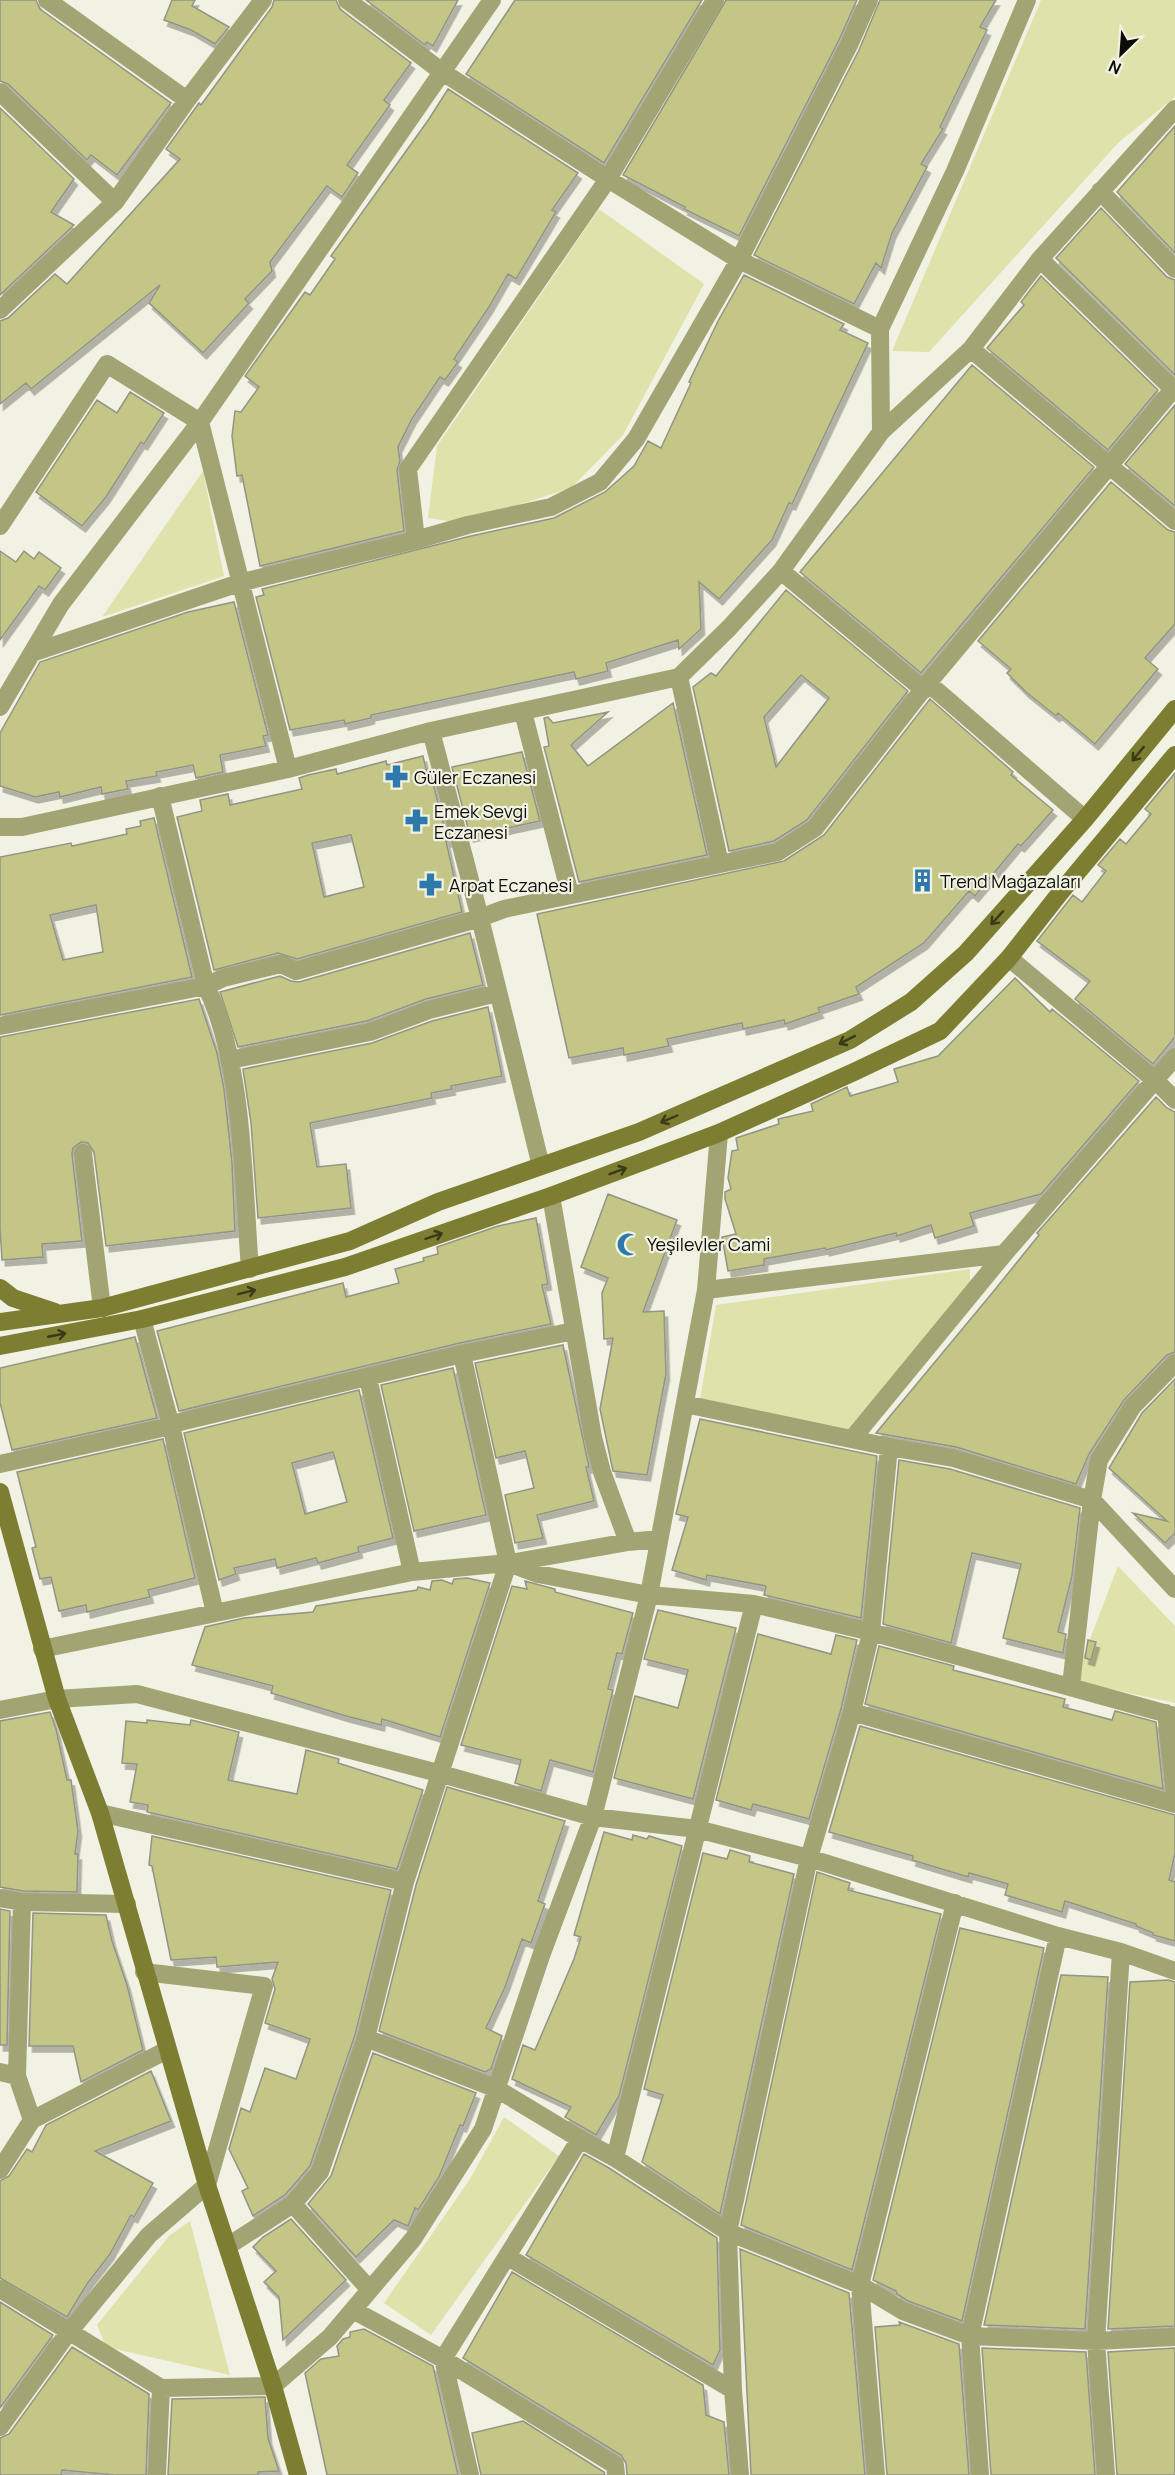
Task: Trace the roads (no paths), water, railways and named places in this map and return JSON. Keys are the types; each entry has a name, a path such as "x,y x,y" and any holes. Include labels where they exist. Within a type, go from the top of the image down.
{"main road":[{"path":"0,1322 102,1308 350,1241 438,1202 639,1132 850,1040 911,1002 966,953 1085,819 1175,709"},
{"path":"0,1346 142,1319 345,1267 551,1197 719,1133 940,1031 1009,958 1175,755"},
{"path":"0,1288 13,1298 60,1313"},
{"path":"0,1492 57,1700 100,1813 207,2185 273,2386 298,2475"}],"street":[{"path":"47,0 187,100"},
{"path":"0,310 115,202 187,100 263,0"},
{"path":"348,0 441,71 608,179 739,260 880,329"},
{"path":"0,707 61,604 200,422 492,0"},
{"path":"416,540 408,469 608,179 715,0"},
{"path":"32,653 239,583 468,525 551,507 600,482 636,439 739,260 849,45 869,0"},
{"path":"881,432 880,329 955,171 1028,0"},
{"path":"3,101 115,202"},
{"path":"0,827 22,827 288,769 431,731 679,676 729,628 780,571 881,432 970,350 1040,259 1175,109"},
{"path":"1100,191 1175,269"},
{"path":"0,1026 206,986 223,978 281,964 296,971 504,909 778,852 815,828 926,687 1174,388 1040,259"},
{"path":"970,350 1175,521"},
{"path":"0,526 107,364 200,422 288,769"},
{"path":"780,571 926,687 1085,819"},
{"path":"679,676 720,864"},
{"path":"523,712 570,894"},
{"path":"431,731 541,1166"},
{"path":"160,796 206,986 217,1008 230,1060 239,1132 250,1269"},
{"path":"1009,958 1156,1081 1175,1100"},
{"path":"230,1060 370,1032 429,1010 497,993"},
{"path":"852,1439 1004,1254 1175,1057"},
{"path":"0,2289 161,2388 273,2386 330,2337 413,2239 483,2129 543,1953 593,1817 649,1595 706,1290 719,1133"},
{"path":"83,1153 102,1308"},
{"path":"551,1197 574,1331 602,1472 628,1542"},
{"path":"706,1290 1004,1254"},
{"path":"142,1319 171,1426 215,1613"},
{"path":"0,1464 171,1426 462,1354 574,1331"},
{"path":"228,2246 293,2204 321,2172 366,2038 405,1882 438,1773 508,1563 462,1354"},
{"path":"1071,1686 1092,1500 1099,1461 1133,1406 1175,1363"},
{"path":"368,1378 412,1572"},
{"path":"685,1404 889,1447 953,1458 1092,1500 1175,1589"},
{"path":"740,2475 733,2390 728,2232 809,1858 852,1712 871,1632 889,1447"},
{"path":"42,1649 412,1572 508,1563 628,1542 659,1539"},
{"path":"508,1563 538,1574 649,1595 754,1604 871,1632 1170,1714 1175,1792"},
{"path":"615,2158 754,1604"},
{"path":"0,1710 57,1700 137,1694 438,1773 593,1817 697,1829 809,1858 1058,1936 1121,1952 1175,1971"},
{"path":"852,1712 1175,1804"},
{"path":"100,1813 405,1882"},
{"path":"0,1898 22,1902 127,1904"},
{"path":"22,1902 9,2074 32,2120"},
{"path":"876,2475 860,2285 955,1903"},
{"path":"980,2475 970,2336 1058,1936"},
{"path":"1106,2475 1096,2341 1121,1952"},
{"path":"0,2427 69,2333 149,2235 207,2185 264,1986 144,1972"},
{"path":"366,2038 497,2089 615,2158 728,2232 860,2285 903,2311 970,2336 1096,2341 1175,2337"},
{"path":"0,2170 32,2120 167,2050"},
{"path":"470,2475 443,2359 580,2139"},
{"path":"293,2204 370,2290"},
{"path":"508,2257 733,2390"},
{"path":"353,2310 443,2359 615,2465 616,2475"},
{"path":"157,2475 161,2388"}],"place":[{"name":"Güler Eczanesi","path":"396,777"},
{"name":"Emek Sevgi Eczanesi","path":"416,821"},
{"name":"Trend Mağazaları","path":"922,881"},
{"name":"Arpat Eczanesi","path":"431,885"},
{"name":"Yeşilevler Cami","path":"629,1244"}]}
